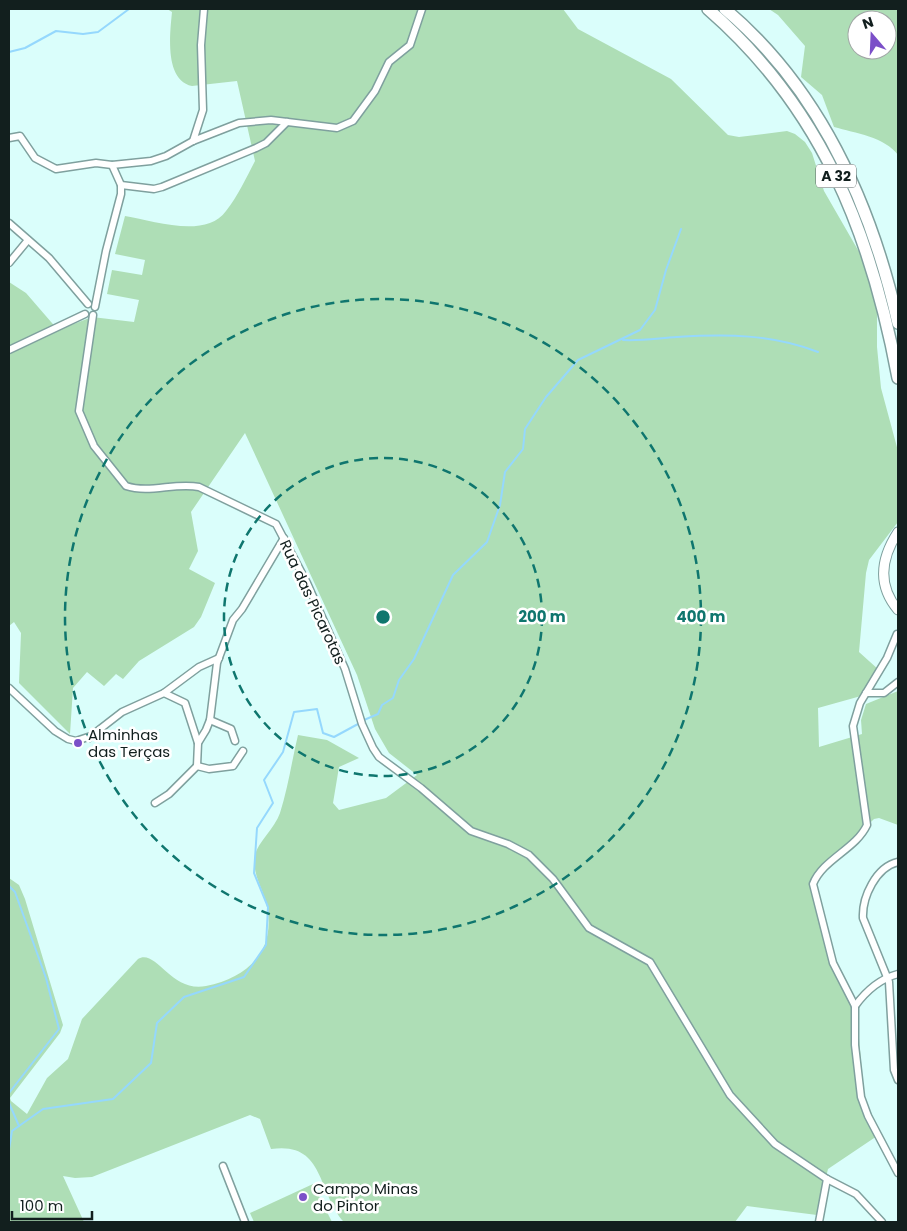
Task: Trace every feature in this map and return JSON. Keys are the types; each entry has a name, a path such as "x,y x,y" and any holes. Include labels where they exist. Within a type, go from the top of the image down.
{"highway":[{"name":"A 32","path":"708,9 744,43 793,103 819,141 846,195 865,247 884,311 898,378"},
{"name":"A 32","path":"725,9 768,52 799,88 825,128 860,199 877,247 898,323"}],"main road":[{"path":"898,532 886,554 883,575 888,594 898,610"}],"street":[{"path":"193,141 203,110 201,45 204,9"},
{"path":"9,138 20,136 36,158 56,169 96,163 112,165 151,161 166,156 193,141 239,123 270,120 338,128 353,121 375,91 389,62 410,45 422,9"},
{"path":"122,185 154,189 162,187 266,143 287,122"},
{"path":"9,350 85,314 93,316 96,311 95,307 122,185 112,165"},
{"path":"9,223 49,258 88,304 95,307"},
{"path":"9,263 28,240"},
{"path":"85,314 84,308 88,304"},
{"name":"Rua das Picarotas","path":"93,316 79,411 94,446 105,463 126,486 134,488 189,485 216,494 276,524 307,583 345,669 362,724 373,748 389,765 421,788 471,831 508,844 529,856 553,878 589,928 650,962 730,1095 775,1144 827,1179 856,1194 882,1222"},
{"path":"198,743 210,720 219,658 233,620 242,609 284,538"},
{"path":"898,634 887,658 858,708 854,726 867,825 864,833 825,868 813,884 833,963 855,1006 855,1044 861,1097 868,1116 898,1173"},
{"path":"9,688 55,731 68,739 76,741 91,736 122,712 164,693 199,666 219,658"},
{"path":"866,693 884,693 898,682"},
{"path":"155,803 169,794 197,766 198,743 185,703 164,693"},
{"path":"210,720 230,729 236,741"},
{"path":"197,766 209,769 234,766 243,751"},
{"path":"898,862 885,868 865,897 863,908 863,918 888,977 894,1070 898,1080"},
{"path":"855,1006 864,994 888,977 898,974"},
{"path":"223,1166 245,1222"},
{"path":"819,1222 827,1179"}],"green space":[{"path":"167,9 563,9 578,29 671,79 728,135 739,137 787,131 795,134 805,142 812,153 824,191 862,257 877,305 877,347 881,388 898,451 898,522 869,560 866,573 859,652 879,670 861,696 818,708 819,747 862,734 861,720 866,704 898,691 898,825 879,818 874,819 817,875 814,889 838,968 856,1003 864,1097 880,1134 828,1169 817,1215 747,1206 735,1222 344,1222 335,1210 318,1171 311,1161 301,1153 289,1149 271,1149 260,1119 250,1115 92,1177 75,1178 63,1176 84,1222 9,1222 9,878 19,885 25,899 63,1025 60,1033 10,1098 27,1114 47,1078 68,1059 82,1019 138,959 145,957 151,960 183,983 194,986 206,986 222,982 236,975 258,957 268,932 268,916 265,899 256,872 255,855 259,845 278,819 288,784 298,735 327,740 359,758 339,767 333,803 339,810 386,798 417,775 389,753 375,729 357,675 245,433 191,512 198,551 189,569 215,583 201,617 194,627 139,661 123,679 116,674 104,686 87,672 73,688 70,734 19,683 21,633 14,622 9,626 9,282 26,293 58,330 92,317 134,322 139,300 107,294 112,270 142,275 145,260 115,254 125,216 179,226 206,224 217,219 226,211 255,161 237,81 192,86 183,82 177,75 173,65 170,43 172,12"},
{"path":"769,9 898,9 898,155 878,140 834,127 822,95 801,77 805,46 778,15"},
{"name":"Campo Minas do Pintor","path":"313,1184 332,1222 254,1222 250,1213"}],"waterway":[{"path":"9,52 25,48 56,31 83,34 98,32 129,9"},
{"path":"364,720 378,714 382,705 393,698 399,680 414,659 453,575 487,542 500,505 505,472 523,449 525,429 546,397 578,360 640,330 655,310 666,270 681,229"},
{"path":"623,340 713,336 749,337 784,342 818,352"},
{"path":"9,1149 12,1131 43,1109 113,1099 151,1063 157,1023 184,997 244,977 266,945 268,907 254,873 257,828 273,803 264,780 283,752 294,712 317,709 323,733 334,737 358,724"},
{"path":"9,886 15,892 46,978 59,1029 9,1093"},
{"path":"9,1103 19,1126"}],"place":[{"name":"Alminhas das Terças","path":"78,743"},
{"name":"Campo Minas do Pintor","path":"303,1197"}]}
